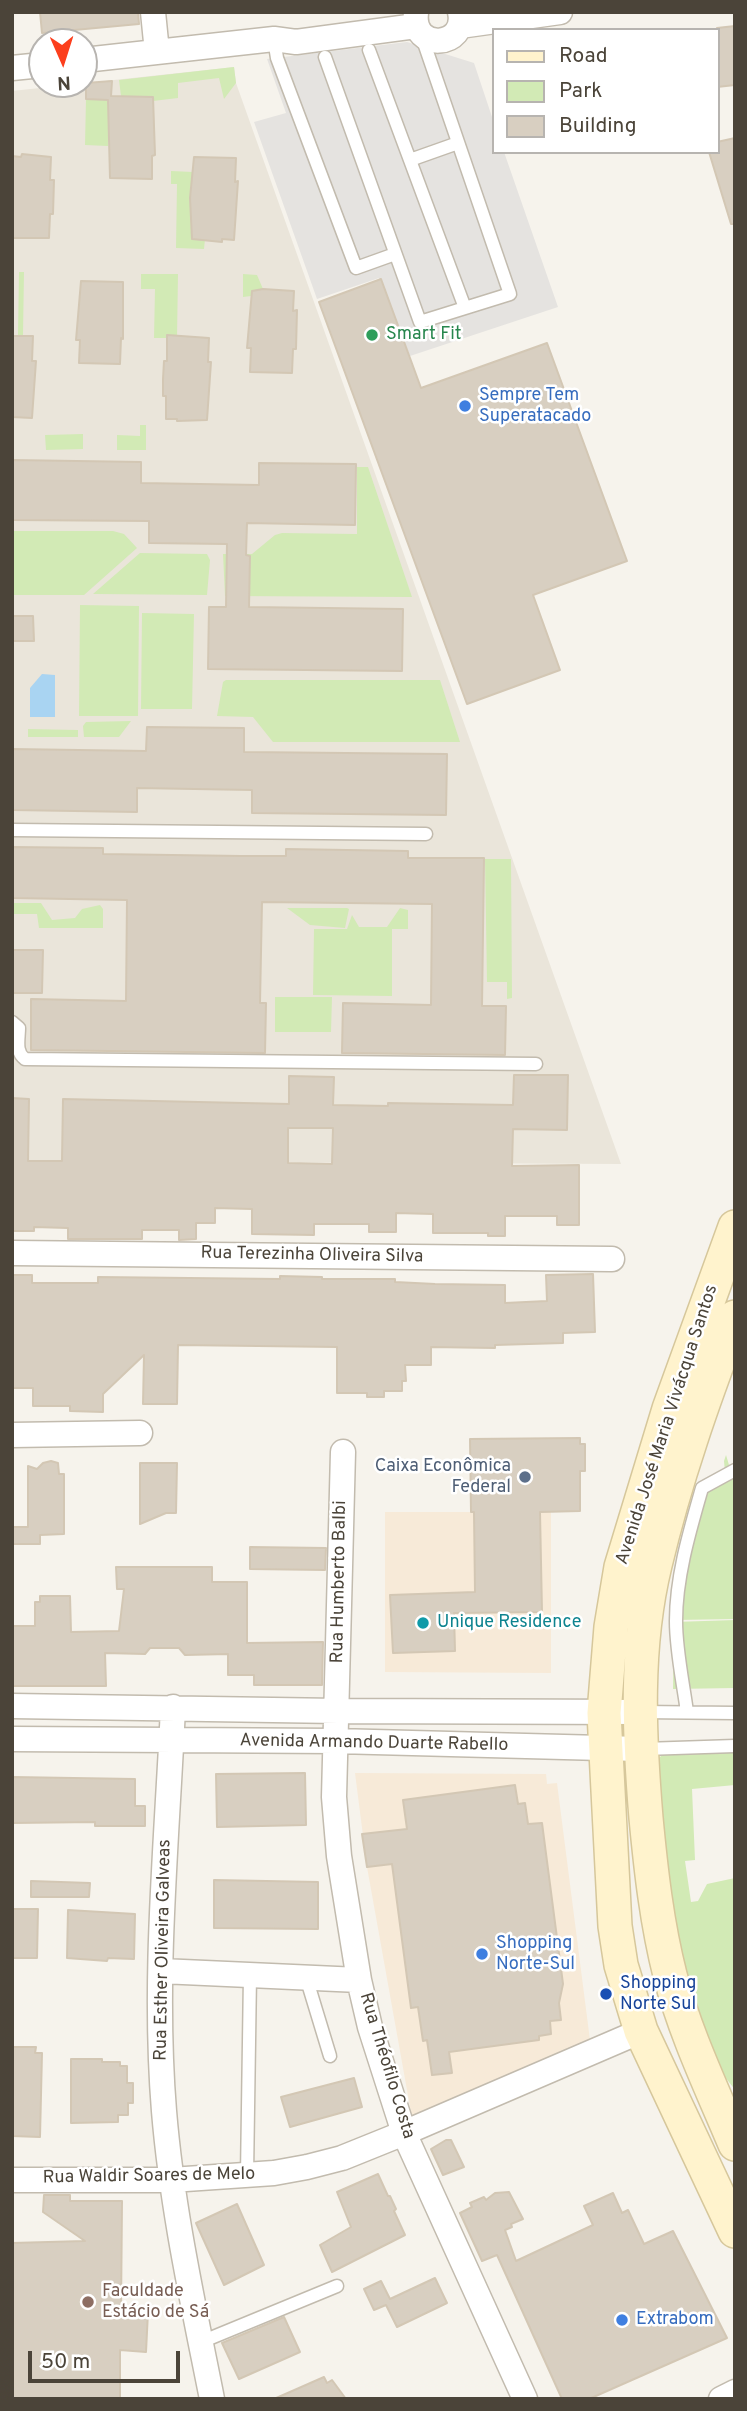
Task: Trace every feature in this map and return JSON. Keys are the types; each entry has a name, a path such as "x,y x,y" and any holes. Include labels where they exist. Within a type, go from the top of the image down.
{"main road":[{"name":"Avenida José Maria Vivácqua Santos","path":"735,1227 669,1409 621,1567 611,1627 604,1713 615,1926 621,1965 641,2031 735,2231"},
{"name":"Avenida José Maria Vivácqua Santos","path":"735,1317 685,1458 654,1566 643,1638 640,1712 640,1749 649,1849 659,1926 670,1978 735,2144"}],"street":[{"path":"153,12 157,52"},
{"path":"98,58 274,39 295,27 414,21 434,41 442,41 456,33 460,19 560,12"},
{"name":"Rua Terezinha Oliveira Silva","path":"12,1253 612,1259"},
{"path":"12,1435 140,1433"},
{"name":"Rua Humberto Balbi","path":"338,1711 343,1452"},
{"name":"Avenida Armando Duarte Rabello","path":"12,1706 640,1712"},
{"name":"Rua Esther Oliveira Galveas","path":"173,1707 160,1971 164,2109 171,2180 212,2399"},
{"name":"Rua Théofilo Costa","path":"338,1711 334,1797 359,1980 370,2027 404,2133 525,2399"},
{"name":"Avenida Armando Duarte Rabello","path":"12,1739 336,1741 640,1749"},
{"path":"160,1971 359,1980"},
{"name":"Rua Waldir Soares de Melo","path":"12,2180 171,2180 247,2175 307,2167 342,2158 404,2133 641,2031"},
{"path":"721,2399 735,2392"}],"lane":[{"path":"326,57 419,322 510,294 414,21"},
{"path":"274,39 277,58 356,268 395,254"},
{"path":"369,50 466,308"},
{"path":"410,160 458,143"},
{"path":"12,830 426,834"},
{"path":"12,1022 19,1028 18,1050 24,1059 536,1064"},
{"path":"687,1712 676,1620 681,1572 702,1488 735,1470"},
{"name":"Avenida Armando Duarte Rabello","path":"640,1712 735,1713"},
{"name":"Avenida Armando Duarte Rabello","path":"640,1749 735,1746"},
{"path":"247,2175 250,1975"},
{"path":"306,1978 330,2056"},
{"path":"201,2342 337,2286"}],"shaded area":[{"path":"407,42 474,63 491,114 491,154 505,154 558,307 410,356 379,278 317,299 254,122 286,113 267,59"},
{"path":"234,67 236,83 621,1164 12,1161 12,91 28,89 28,98 98,98 98,82"},
{"path":"385,1512 551,1512 551,1673 385,1672"},
{"name":"Shopping Norte-Sul","path":"355,1773 546,1774 547,1784 557,1783 591,2048 412,2118 367,1867"}],"green space":[{"path":"234,67 236,83 224,99 219,78 178,83 178,98 153,101 153,97 121,96 119,80"},
{"path":"86,99 111,100 108,146 85,145"},
{"path":"171,171 193,172 190,198 192,239 205,239 204,249 176,248 177,184 171,184"},
{"path":"19,272 24,272 23,335 18,335"},
{"path":"141,274 178,274 177,338 154,338 155,289 141,289"},
{"path":"243,274 257,275 263,289 243,297"},
{"path":"140,425 146,425 146,450 117,450 117,435 140,436"},
{"path":"83,434 83,449 46,450 45,435"},
{"path":"357,467 368,467 412,597 225,596 223,554 252,554 275,535 282,533 357,534"},
{"path":"12,531 113,531 124,534 137,548 84,595 12,595"},
{"path":"140,553 207,554 210,560 207,595 93,594"},
{"path":"80,605 139,606 138,716 79,716"},
{"path":"142,613 194,614 192,709 141,709"},
{"path":"440,680 460,742 273,742 253,717 217,716 223,682"},
{"path":"131,721 119,737 84,737 83,726 86,722"},
{"path":"28,729 78,730 78,737 28,737"},
{"path":"485,859 511,859 512,998 507,999 507,982 487,982"},
{"path":"12,903 41,903 52,920 75,918 82,909 100,905 103,909 103,928 39,928 37,914 12,914"},
{"path":"287,908 349,909 345,928 310,925"},
{"path":"400,908 408,910 408,929 392,929 392,996 313,995 314,929 347,929 352,915 359,927 387,927"},
{"path":"275,997 332,997 331,1032 275,1032"},
{"path":"726,1455 729,1465 735,1463 735,1619 676,1620 702,1488 725,1472"},
{"path":"735,1620 735,1688 673,1689 674,1622"},
{"path":"735,1747 735,1785 692,1789 695,1860 685,1861 691,1902 698,1901 707,1884 735,1878 735,2090 713,2059 698,2025 687,1989 671,1915 653,1764 663,1754"}],"water":[{"path":"42,674 55,675 55,717 30,717 30,688"}],"building":[{"path":"40,12 138,12 139,24 96,28 42,28"},
{"path":"735,26 735,85 719,87 717,28"},
{"path":"112,81 111,96 153,97 155,155 152,156 152,179 110,178 108,100 86,99 98,98 98,82"},
{"path":"735,138 735,224 731,224 710,154 719,154 719,142"},
{"path":"22,154 51,157 50,180 54,180 49,238 12,238 12,156 21,157"},
{"path":"194,157 236,158 235,182 238,181 234,240 222,239 222,242 192,239 190,198"},
{"path":"381,279 421,388 547,343 627,561 533,595 560,670 467,704 319,302"},
{"path":"81,281 123,282 120,364 79,363 80,340 76,340"},
{"path":"252,291 294,291 293,311 297,310 292,373 250,372 251,348 247,348"},
{"path":"167,335 209,338 208,362 211,362 207,420 166,419 163,379 164,361 167,361"},
{"path":"12,336 33,336 32,361 36,361 32,418 12,417"},
{"path":"12,460 141,462 141,483 259,485 259,463 356,464 355,525 247,523 246,555 250,556 249,607 403,609 402,671 208,669 209,607 226,607 227,544 149,543 149,521 12,520"},
{"path":"12,616 33,616 34,641 12,641"},
{"path":"147,727 244,728 244,752 447,754 446,815 252,813 252,790 137,788 137,812 12,810 12,749 146,751"},
{"path":"12,847 103,848 103,854 241,856 286,856 286,849 408,851 408,858 484,858 482,1006 506,1006 505,1055 342,1053 343,1003 431,1005 432,904 262,902 260,1003 266,1003 265,1053 31,1050 31,999 126,1001 127,900 12,898"},
{"path":"12,950 43,950 42,993 12,993"},
{"path":"514,1075 568,1075 567,1130 513,1129 512,1166 579,1165 579,1225 557,1225 557,1216 505,1216 505,1236 488,1236 488,1233 433,1233 433,1214 396,1213 396,1232 369,1232 369,1224 314,1224 314,1235 252,1234 252,1209 215,1208 215,1223 196,1223 196,1239 179,1240 179,1230 142,1230 142,1239 68,1239 68,1228 34,1227 34,1231 12,1231 12,1098 29,1099 28,1161 62,1161 63,1099 289,1104 289,1076 334,1077 333,1105 513,1105","holes":["288,1128 333,1128 332,1164 288,1163"]},
{"path":"593,1274 595,1332 563,1333 563,1343 495,1345 495,1348 431,1347 431,1365 405,1365 406,1381 402,1381 402,1391 384,1391 384,1397 367,1397 367,1393 337,1393 337,1347 178,1345 177,1404 143,1404 144,1355 103,1394 103,1412 70,1411 70,1406 33,1406 33,1388 12,1388 12,1275 32,1275 32,1283 98,1283 98,1277 280,1279 280,1276 505,1285 505,1303 547,1301 546,1275"},
{"path":"580,1438 580,1444 585,1444 585,1471 580,1471 580,1511 540,1512 542,1612 454,1613 455,1651 393,1653 390,1595 475,1592 470,1439"},
{"path":"43,1463 58,1463 59,1474 64,1474 64,1534 40,1535 40,1544 12,1544 12,1527 28,1527 28,1466 37,1469"},
{"path":"140,1463 177,1463 176,1513 166,1513 140,1524"},
{"path":"250,1547 326,1548 325,1570 250,1569"},
{"path":"116,1567 212,1567 212,1582 247,1582 247,1643 323,1642 322,1685 254,1685 254,1675 228,1675 228,1654 185,1655 179,1648 150,1648 145,1654 105,1653 106,1686 12,1686 12,1626 35,1626 35,1602 40,1602 40,1596 70,1596 71,1632 119,1631 124,1589 117,1589"},
{"path":"305,1773 306,1825 217,1827 216,1774"},
{"path":"12,1777 135,1779 135,1806 145,1806 145,1826 95,1826 95,1822 12,1823"},
{"name":"Shopping Norte-Sul","path":"515,1785 518,1804 525,1803 528,1824 542,1823 563,1984 559,2003 561,2020 550,2021 551,2034 539,2036 539,2040 449,2052 452,2073 432,2075 427,2040 423,2041 418,2007 411,2008 392,1864 367,1867 362,1834 407,1829 403,1800"},
{"path":"214,1880 318,1882 318,1929 214,1928"},
{"path":"31,1881 90,1883 89,1897 31,1897"},
{"path":"12,1909 38,1909 37,1958 12,1958"},
{"path":"68,1910 135,1914 134,1959 108,1958 107,1961 67,1958"},
{"path":"12,2047 36,2047 35,2053 42,2053 40,2137 12,2136"},
{"path":"71,2059 102,2059 102,2062 120,2062 120,2066 127,2066 127,2083 133,2083 133,2103 128,2103 128,2115 118,2115 118,2122 71,2123"},
{"path":"354,2078 362,2107 290,2127 281,2097"},
{"path":"451,2140 464,2167 443,2175 431,2149"},
{"path":"378,2174 396,2209 394,2211 405,2235 332,2272 320,2245 351,2227 337,2192"},
{"name":"Extrabom","path":"509,2192 523,2219 505,2230 516,2261 593,2225 584,2206 613,2193 622,2213 628,2210 644,2244 673,2231 727,2338 589,2399 562,2399 497,2255 482,2261 460,2213 472,2207 470,2203 484,2197 486,2200 495,2193"},
{"name":"Faculdade Estácio de Sá","path":"44,2195 70,2195 70,2201 122,2201 121,2313 148,2312 146,2352 120,2350 120,2399 12,2399 12,2243 85,2241 43,2212"},
{"path":"237,2204 264,2265 224,2285 196,2223"},
{"path":"435,2278 447,2303 397,2327 386,2305 374,2310 364,2289 381,2281 390,2299"},
{"path":"284,2317 300,2352 239,2379 222,2343"},
{"path":"324,2377 327,2383 332,2380 346,2399 274,2399"}],"place":[{"name":"Smart Fit","path":"372,335"},
{"name":"Sempre Tem Superatacado","path":"465,406"},
{"name":"Caixa Econômica Federal","path":"525,1477"},
{"name":"Unique Residence","path":"423,1623"},
{"name":"Shopping Norte-Sul","path":"482,1954"},
{"name":"Shopping Norte Sul","path":"606,1994"},
{"name":"Faculdade Estácio de Sá","path":"88,2302"},
{"name":"Extrabom","path":"622,2320"}]}
